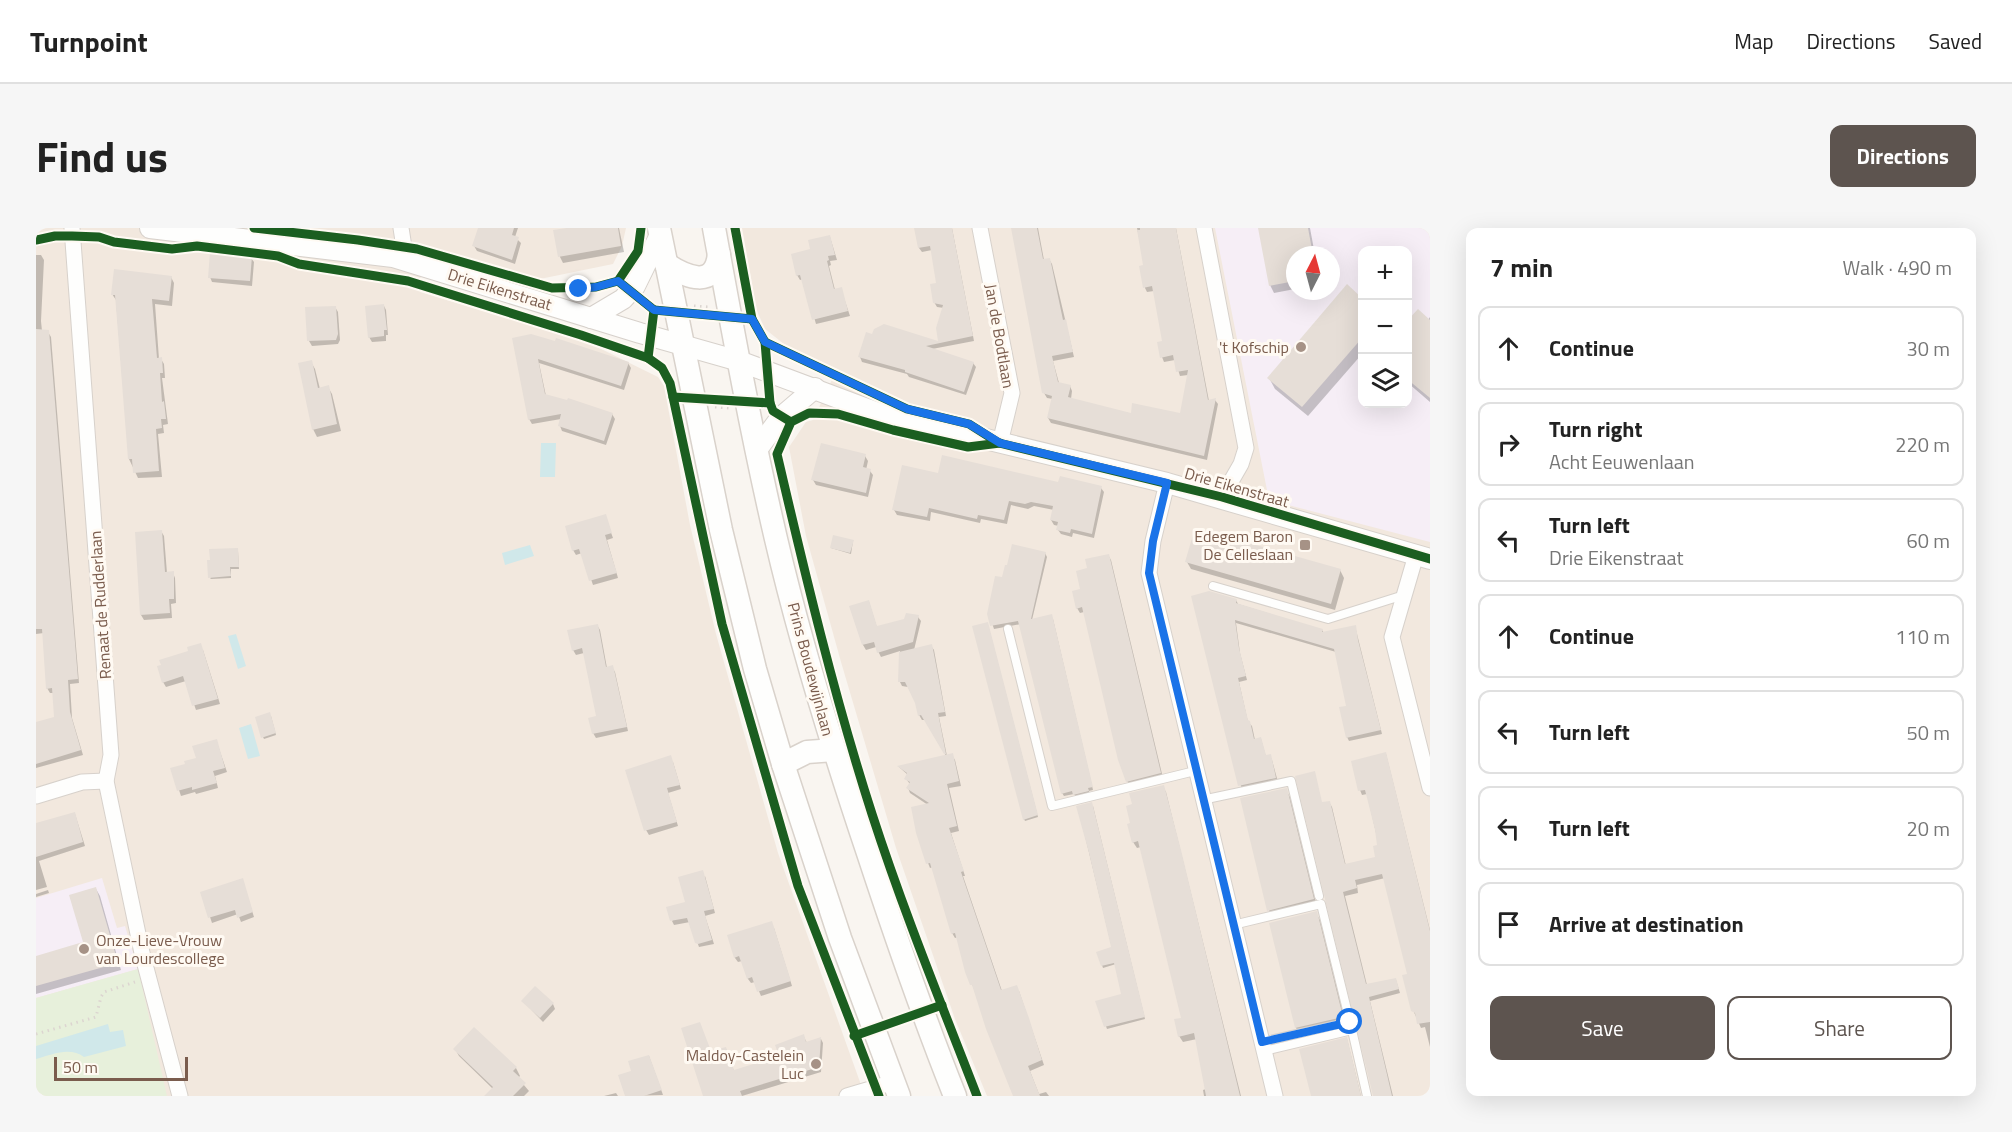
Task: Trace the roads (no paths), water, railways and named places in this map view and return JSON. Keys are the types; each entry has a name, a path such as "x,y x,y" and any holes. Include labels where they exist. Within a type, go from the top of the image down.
{"main road":[{"name":"Prins Boudewijnlaan","path":"714,228 756,451 784,572 834,750 928,1029 955,1096"},
{"path":"659,232 721,530 755,669 783,764 840,938 897,1089"},
{"path":"666,264 691,278 702,278 711,273 718,264 719,254"},
{"path":"783,764 807,752 834,750"}],"street":[{"name":"Renaat de Rudderlaan","path":"72,228 111,755 106,781 148,978 180,1096"},
{"name":"Drie Eikenstraat","path":"150,228 371,252 406,260 591,318 739,361 878,413 1222,497 1423,557"},
{"path":"401,228 406,260"},
{"name":"Jan de Bodtlaan","path":"980,228 1012,393 1000,443"},
{"path":"1204,228 1246,448 1241,464 1222,497"},
{"path":"591,318 623,299 635,286 659,232"},
{"path":"756,451 781,417 815,388"},
{"path":"1167,483 1153,541 1149,573 1275,1096"},
{"path":"1423,557 1405,595 1392,637 1430,788"},
{"path":"36,796 82,782 106,781"},
{"path":"847,1096 897,1089"}],"lane":[{"path":"1213,586 1328,619 1405,595"},
{"path":"1008,629 1052,806 1195,771"},
{"path":"1202,800 1291,781 1319,896"},
{"path":"1233,925 1321,904 1350,1022 1263,1046"},
{"path":"1263,1046 1352,1030 1367,1096"}],"water":[{"path":"541,443 556,443 555,477 540,477"},
{"path":"530,545 534,556 505,565 502,553"},
{"path":"236,634 246,666 238,669 228,636"},
{"path":"251,724 260,756 248,759 239,728"},
{"path":"108,1024 110,1032 123,1030 126,1046 84,1057 67,1052 36,1059 36,1046"}],"place":[{"name":"'t Kofschip","path":"1301,347"},
{"name":"Edegem Baron De Celleslaan","path":"1305,545"},
{"name":"Onze-Lieve-Vrouw van Lourdescollege","path":"84,949"},
{"name":"Maldoy-Castelein Luc","path":"816,1064"}]}
